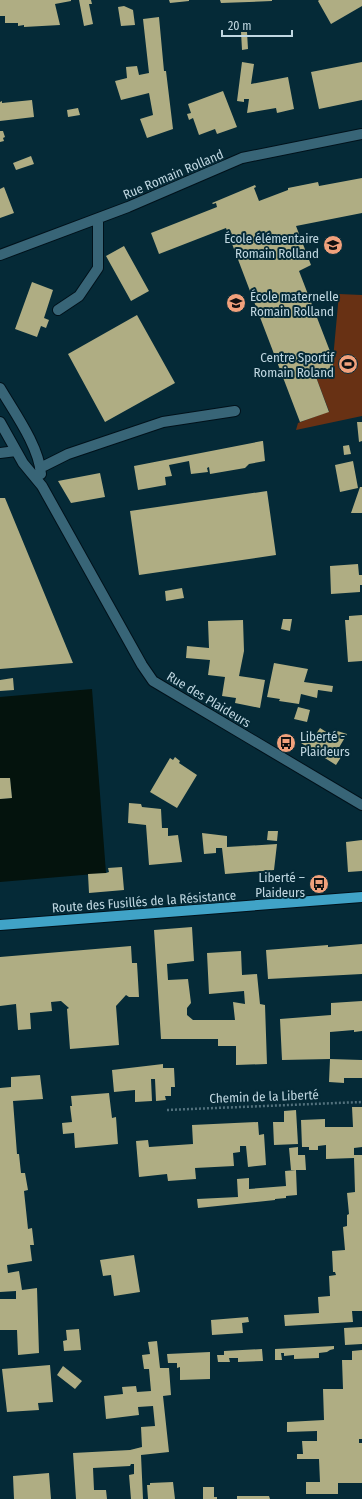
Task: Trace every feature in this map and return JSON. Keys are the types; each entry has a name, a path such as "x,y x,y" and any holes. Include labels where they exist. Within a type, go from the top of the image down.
{"main road":[{"name":"Route des Fusillés de la Résistance","path":"0,925 362,897"}],"street":[{"name":"Rue Romain Rolland","path":"0,255 128,207 242,158 362,134"},
{"path":"58,310 79,296 98,268 98,218"},
{"name":"Rue des Plaideurs","path":"0,388 35,451 40,468 42,486"},
{"path":"40,468 68,454 163,422 235,411"},
{"name":"Rue des Plaideurs","path":"0,422 23,463 42,486 142,665 153,681 362,805"},
{"path":"0,453 16,451"}],"path":[{"name":"Chemin de la Liberté","path":"167,1110 362,1102"}],"shaded area":[{"name":"Centre Sportif Romain Roland","path":"339,294 362,295 362,416 296,430 298,423 330,411 316,377 333,370"},
{"path":"92,689 106,873 0,882 0,799 12,798 10,778 0,778 0,697"}],"building":[{"path":"0,0 71,1 55,4 60,25 24,27 24,25 18,26 18,23 5,23 5,16 0,16"},
{"path":"79,0 91,0 92,4 89,4 93,24 84,26"},
{"path":"169,0 189,0 189,1 170,3"},
{"path":"220,0 272,0 272,1 221,3"},
{"path":"362,0 362,6 331,24 318,1"},
{"path":"124,6 133,10 135,25 121,26 118,7"},
{"path":"159,17 164,71 166,71 173,129 147,138 140,119 153,115 149,93 121,100 115,81 127,78 126,67 137,66 139,75 149,73 143,19"},
{"path":"241,32 247,32 248,49 242,50"},
{"path":"242,62 254,64 251,84 288,77 294,109 277,113 276,108 247,113 249,99 244,99 244,102 237,101"},
{"path":"362,62 362,100 319,109 311,72"},
{"path":"223,91 237,127 217,134 215,129 199,135 193,118 189,120 187,114 191,113 188,104"},
{"path":"32,100 34,117 0,121 0,102"},
{"path":"78,108 80,115 68,117 67,110"},
{"path":"0,131 3,131 5,137 3,138 4,141 0,142"},
{"path":"31,156 34,164 16,170 13,163"},
{"path":"362,178 362,213 296,226 311,265 299,271 333,359 333,370 316,377 329,412 300,422 226,228 159,254 151,233 217,207 216,203 212,203 255,185 256,187 254,188 259,201 288,190 288,188 318,182 319,186"},
{"path":"4,187 14,213 0,218 0,189"},
{"path":"124,246 149,291 131,301 106,256"},
{"path":"32,282 53,290 44,318 49,320 46,328 41,326 37,337 15,329"},
{"path":"137,315 175,383 105,422 68,354"},
{"path":"357,422 362,422 362,441 359,442"},
{"path":"263,441 265,461 249,464 245,468 210,474 209,467 207,468 208,472 191,474 189,461 169,465 172,476 165,477 166,485 138,490 134,466"},
{"path":"349,445 351,454 344,455 343,446"},
{"path":"353,461 358,488 340,492 335,465"},
{"path":"100,473 105,497 71,503 58,481"},
{"path":"360,487 362,487 362,513 351,513"},
{"path":"267,491 276,555 139,575 130,511"},
{"path":"0,498 5,498 73,663 0,669"},
{"path":"358,564 359,575 362,575 360,592 331,594 330,566"},
{"path":"182,588 184,598 166,601 165,591"},
{"path":"362,615 362,661 348,662 345,620 349,620 349,616"},
{"path":"283,619 292,619 290,631 281,629"},
{"path":"243,620 244,651 239,676 265,680 260,708 235,703 236,698 222,696 225,677 208,675 210,660 186,658 187,646 209,648 208,621"},
{"path":"274,663 308,669 304,682 333,686 332,692 318,690 317,698 301,694 299,704 279,701 280,699 267,697"},
{"path":"13,678 14,690 0,691 0,680"},
{"path":"298,707 310,710 307,722 294,719"},
{"path":"320,728 331,735 334,730 347,734 337,751 343,754 336,765 301,743 308,733 314,737"},
{"path":"175,757 180,761 179,763 197,775 177,808 150,792 170,758 173,760"},
{"path":"0,778 10,778 12,798 0,799"},
{"path":"129,803 141,804 142,807 161,809 162,828 168,828 168,836 178,835 182,862 149,865 146,825 128,823"},
{"path":"268,831 278,831 277,841 267,840"},
{"path":"202,833 227,836 227,847 277,844 274,870 225,874 222,848 216,848 216,853 204,854"},
{"path":"362,840 362,871 348,872 346,842"},
{"path":"122,867 124,890 89,893 88,874 106,873 109,872 108,868"},
{"path":"192,927 194,961 167,964 168,980 188,979 191,1003 187,1008 187,1015 193,1020 235,1020 233,1002 245,1004 244,991 209,994 207,953 241,951 242,975 257,974 260,1004 265,1005 267,1064 236,1065 236,1046 218,1046 218,1039 161,1039 154,930"},
{"path":"362,944 362,974 268,979 266,950"},
{"path":"131,946 132,963 137,963 139,997 129,997 126,995 116,1006 119,1045 70,1049 67,1009 69,1008 61,1001 51,1002 52,1011 30,1013 31,1029 18,1030 16,1004 0,1006 0,957"},
{"path":"362,1001 362,1031 354,1032 354,1030 330,1032 330,1059 282,1060 280,1019 331,1015 331,1003"},
{"path":"330,1059 362,1060 362,1078 344,1078 344,1083 329,1082"},
{"path":"163,1064 163,1068 174,1068 175,1087 171,1087 171,1096 165,1096 166,1100 156,1101 155,1079 151,1079 152,1101 135,1102 135,1090 114,1092 112,1070"},
{"path":"40,1075 43,1099 13,1101 17,1154 19,1154 21,1173 25,1173 28,1190 24,1191 28,1229 32,1228 34,1245 30,1245 32,1261 7,1265 8,1273 19,1271 22,1290 37,1288 39,1353 18,1355 17,1330 0,1330 0,1299 16,1299 16,1291 0,1292 0,1088 11,1087 11,1077"},
{"path":"109,1093 112,1118 116,1117 118,1144 75,1148 74,1133 63,1134 62,1123 72,1122 70,1106 72,1106 71,1096"},
{"path":"352,1107 362,1107 362,1147 354,1148 354,1155 362,1155 362,1311 352,1311 353,1322 285,1326 284,1315 319,1313 318,1297 330,1296 329,1276 336,1275 335,1272 333,1272 332,1251 345,1250 343,1227 347,1226 347,1215 349,1214 347,1193 355,1192 354,1158 326,1159 326,1145 318,1146 318,1150 309,1150 309,1147 302,1147 301,1120 325,1119 325,1127 353,1127"},
{"path":"296,1110 298,1144 274,1145 273,1122 284,1122 284,1111"},
{"path":"258,1122 259,1135 264,1134 266,1165 248,1167 246,1146 240,1146 240,1152 233,1153 234,1166 195,1168 196,1179 168,1181 167,1174 139,1177 136,1141 148,1140 149,1147 193,1144 192,1125"},
{"path":"298,1147 298,1155 305,1155 306,1170 291,1170 289,1148"},
{"path":"296,1170 297,1195 286,1196 286,1198 275,1200 198,1208 197,1199 238,1197 237,1179 249,1178 249,1189 286,1186 285,1171"},
{"path":"134,1255 140,1292 114,1296 111,1275 103,1276 100,1260"},
{"path":"248,1317 249,1322 242,1323 243,1333 212,1335 211,1320"},
{"path":"362,1327 362,1344 345,1345 344,1328"},
{"path":"79,1329 81,1350 64,1351 63,1341 67,1340 66,1330"},
{"path":"157,1341 160,1368 169,1368 171,1395 163,1396 169,1452 141,1455 143,1499 131,1499 129,1475 134,1474 134,1464 131,1464 130,1466 93,1468 94,1490 106,1490 107,1499 76,1499 73,1453 130,1450 142,1447 141,1427 155,1426 153,1406 138,1407 139,1415 106,1419 104,1396 123,1394 122,1387 136,1386 137,1392 151,1391 149,1369 144,1369 142,1355 150,1354 148,1342"},
{"path":"334,1346 334,1349 319,1353 319,1358 294,1359 294,1355 284,1356 284,1353 281,1353 282,1360 275,1360 275,1349"},
{"path":"262,1349 263,1361 238,1362 238,1358 229,1358 230,1362 218,1362 217,1355 224,1355 224,1351"},
{"path":"362,1350 362,1439 359,1439 359,1443 362,1443 362,1483 338,1483 338,1494 306,1494 306,1482 320,1482 319,1459 297,1459 297,1454 303,1454 302,1441 317,1441 317,1431 287,1432 287,1422 324,1420 323,1389 343,1389 342,1360 352,1360 352,1351"},
{"path":"210,1352 210,1379 180,1380 180,1367 177,1368 177,1363 168,1363 167,1354"},
{"path":"50,1365 53,1402 38,1403 39,1410 7,1412 2,1369"},
{"path":"63,1366 82,1381 75,1389 57,1375"},
{"path":"49,1473 51,1499 14,1499 13,1476"},
{"path":"173,1482 175,1499 148,1499 147,1485 150,1485 150,1483"},
{"path":"203,1487 214,1487 214,1497 217,1497 217,1499 203,1499"},
{"path":"237,1496 269,1496 270,1499 237,1499"}],"place":[{"name":"École élémentaire Romain Rolland","path":"333,245"},
{"name":"École maternelle Romain Rolland","path":"236,303"},
{"name":"Centre Sportif Romain Roland","path":"348,364"},
{"name":"Liberté - Plaideurs","path":"286,743"},
{"name":"Liberté – Plaideurs","path":"319,884"}]}
